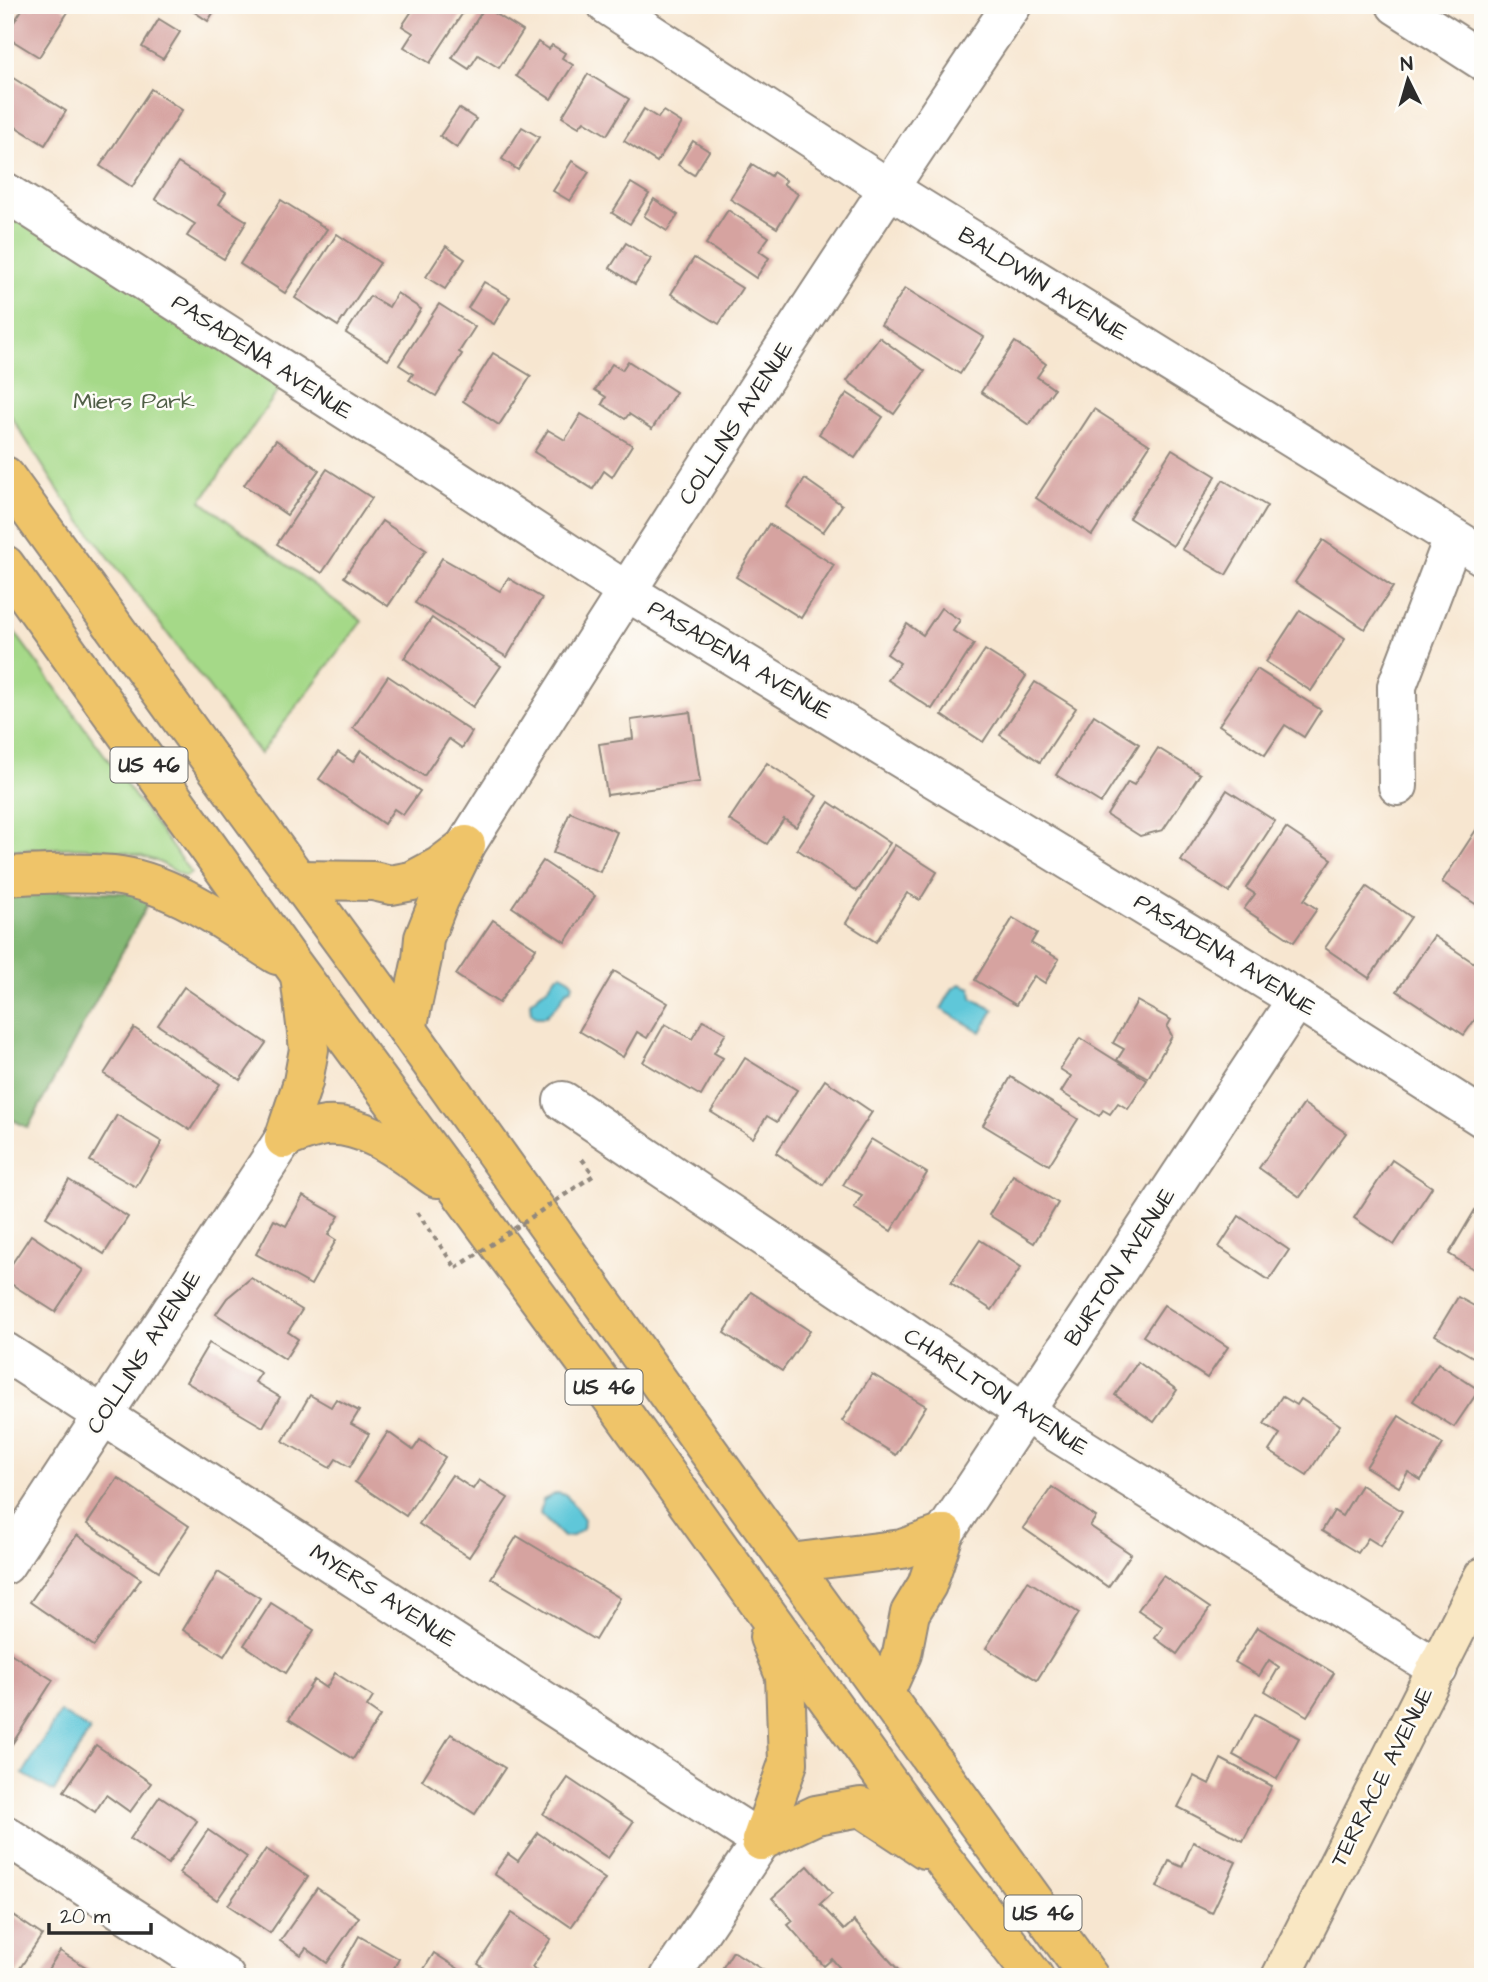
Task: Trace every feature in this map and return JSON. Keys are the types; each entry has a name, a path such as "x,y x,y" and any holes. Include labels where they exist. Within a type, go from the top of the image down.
{"highway":[{"name":"US 46","path":"5,476 408,1029 1089,1977"},
{"name":"US 46","path":"5,565 945,1862 1034,1977"},
{"path":"298,880 373,881 391,885 412,881 440,866 466,845"},
{"path":"408,1029 424,938 466,845"},
{"path":"5,876 115,876 157,886 199,905 297,970 309,1049 303,1082 284,1139"},
{"path":"284,1139 328,1126 352,1129 377,1137 458,1192"},
{"path":"790,1563 902,1549 944,1534"},
{"path":"884,1693 902,1654 910,1613 927,1586 944,1534"},
{"path":"746,1584 785,1676 788,1763 761,1841"},
{"path":"761,1841 816,1815 861,1807 945,1862"}],"main road":[{"name":"TERRACE AVENUE","path":"1281,1977 1483,1577"}],"street":[{"name":"BALDWIN AVENUE","path":"607,5 888,188 1468,548"},
{"name":"COLLINS AVENUE","path":"466,845 626,591 888,188 1012,5"},
{"path":"1413,11 1483,61"},
{"name":"PASADENA AVENUE","path":"5,191 626,591 1297,999 1483,1118"},
{"path":"1398,786 1397,686 1468,548"},
{"name":"BURTON AVENUE","path":"944,1534 1297,999"},
{"name":"CHARLTON AVENUE","path":"563,1101 1024,1412 1438,1669"},
{"name":"COLLINS AVENUE","path":"5,1565 284,1139"},
{"name":"MYERS AVENUE","path":"5,1352 761,1841"},
{"path":"5,1835 225,1977"},
{"path":"670,1977 761,1841"}],"path":[{"path":"417,1212 456,1268 594,1175"}],"green space":[{"name":"Miers Park","path":"5,183 290,374 201,501 362,621 260,754 64,499 5,407"},
{"path":"5,619 191,873 185,877 156,861 119,851 62,848 5,851"},
{"path":"5,888 153,894 28,1128 5,1116"}],"water":[{"path":"561,974 570,979 573,984 571,989 566,991 545,1017 536,1017 531,1013 530,1002"},
{"path":"960,984 971,988 972,998 994,1010 981,1032 941,1009 953,988"},
{"path":"557,1493 566,1495 584,1519 583,1529 573,1536 563,1537 540,1514 543,1500"},
{"path":"60,1712 90,1730 54,1792 23,1774"}],"building":[{"path":"25,5 33,8 35,5 58,5 68,12 39,57 5,36"},
{"path":"193,5 218,5 208,21 190,9"},
{"path":"416,5 468,5 430,63 404,47 413,33 402,26"},
{"path":"485,7 523,31 499,68 478,55 469,69 452,58"},
{"path":"159,19 180,32 163,59 142,47"},
{"path":"538,42 549,49 552,45 565,53 562,58 573,65 551,99 516,76"},
{"path":"5,73 66,111 45,145 5,120"},
{"path":"588,74 629,99 607,135 584,121 579,127 562,117"},
{"path":"151,89 182,110 132,187 100,166"},
{"path":"459,108 476,119 457,148 440,136"},
{"path":"644,109 658,118 663,111 682,123 657,162 624,141"},
{"path":"522,127 539,137 518,170 502,159"},
{"path":"693,141 709,151 694,175 678,165"},
{"path":"572,161 589,172 570,201 553,191"},
{"path":"178,163 226,193 219,204 247,221 224,259 187,236 195,224 155,199"},
{"path":"752,164 771,176 773,172 786,181 783,184 798,194 777,228 730,199"},
{"path":"631,183 649,194 630,224 612,213"},
{"path":"654,199 678,215 667,231 644,216"},
{"path":"281,200 327,229 285,293 240,264"},
{"path":"728,210 769,237 759,251 769,258 756,278 706,244"},
{"path":"337,234 380,263 338,326 295,298"},
{"path":"626,243 651,259 635,284 610,268"},
{"path":"446,246 465,259 445,289 426,277"},
{"path":"694,258 742,288 719,324 671,294"},
{"path":"484,282 510,297 494,324 468,308"},
{"path":"905,288 984,337 960,374 881,325"},
{"path":"397,293 421,309 388,360 346,333 370,296 389,307"},
{"path":"439,304 475,327 436,396 409,380 413,374 399,365"},
{"path":"879,337 925,371 894,414 847,381"},
{"path":"1015,342 1046,364 1037,377 1054,389 1029,425 981,392"},
{"path":"493,353 531,376 499,425 463,401"},
{"path":"628,361 676,392 652,429 629,414 625,419 602,404 606,397 595,390 612,364 622,370"},
{"path":"847,393 883,417 855,458 819,434"},
{"path":"1094,409 1150,445 1092,535 1036,498"},
{"path":"581,414 632,445 612,477 604,471 593,489 534,452 548,430 565,440"},
{"path":"276,440 319,470 287,515 244,485"},
{"path":"1172,449 1216,476 1173,546 1129,518"},
{"path":"327,469 372,498 322,573 277,544"},
{"path":"805,479 842,505 823,532 786,507"},
{"path":"1223,480 1267,506 1226,575 1182,549"},
{"path":"382,521 426,550 388,606 344,577"},
{"path":"769,524 834,565 801,618 736,577"},
{"path":"1323,540 1393,587 1365,629 1295,582"},
{"path":"442,558 500,591 508,578 542,598 507,657 415,603"},
{"path":"941,608 960,620 953,631 974,644 932,709 888,680 900,663 887,654 907,624 923,635"},
{"path":"1300,610 1345,639 1311,691 1266,662"},
{"path":"432,618 501,666 473,707 404,658"},
{"path":"985,650 1026,676 983,742 942,715"},
{"path":"1257,669 1321,710 1304,737 1285,725 1265,755 1219,725"},
{"path":"388,676 472,732 462,748 449,739 424,776 353,728"},
{"path":"1035,682 1076,708 1040,762 1000,735"},
{"path":"690,712 700,782 607,795 599,744 633,739 631,720"},
{"path":"1094,715 1139,744 1101,803 1056,775"},
{"path":"1158,748 1200,774 1163,830 1140,836 1107,815 1128,782 1134,785"},
{"path":"361,750 420,791 403,815 394,809 384,824 319,779 338,752 353,762"},
{"path":"767,763 817,796 796,827 784,819 767,844 729,820"},
{"path":"1227,790 1275,821 1229,892 1181,861"},
{"path":"829,802 890,843 857,891 797,849"},
{"path":"570,812 617,832 600,872 553,853"},
{"path":"1478,827 1483,831 1483,909 1442,882"},
{"path":"1286,828 1332,859 1304,900 1317,909 1294,942 1244,909 1255,894 1246,888"},
{"path":"895,845 937,872 920,900 907,893 876,942 846,923"},
{"path":"543,861 595,896 565,942 512,907"},
{"path":"1367,887 1411,917 1369,978 1325,948"},
{"path":"1013,918 1037,933 1031,943 1059,959 1045,983 1034,976 1016,1005 975,980"},
{"path":"493,920 536,948 499,1003 456,975"},
{"path":"1434,936 1483,969 1483,1008 1464,1035 1397,991"},
{"path":"614,971 668,1003 647,1038 637,1032 623,1057 579,1031"},
{"path":"184,987 266,1043 240,1080 158,1025"},
{"path":"1137,1001 1171,1020 1167,1027 1172,1036 1148,1078 1117,1060 1124,1049 1113,1043"},
{"path":"703,1020 726,1033 714,1053 723,1058 701,1096 643,1062 665,1024 692,1039"},
{"path":"134,1028 220,1084 190,1130 104,1074"},
{"path":"1080,1038 1147,1080 1128,1109 1118,1103 1110,1114 1103,1110 1099,1116 1061,1092 1071,1076 1060,1069"},
{"path":"745,1058 797,1090 777,1122 767,1116 753,1138 711,1112"},
{"path":"1011,1077 1078,1119 1049,1165 983,1125"},
{"path":"825,1080 872,1112 823,1185 776,1153"},
{"path":"1304,1104 1346,1133 1300,1197 1259,1168"},
{"path":"117,1115 162,1142 136,1187 90,1161"},
{"path":"871,1139 927,1173 891,1231 854,1208 862,1195 843,1185"},
{"path":"1392,1160 1432,1187 1394,1245 1354,1218"},
{"path":"1013,1175 1058,1203 1034,1243 989,1215"},
{"path":"69,1180 128,1217 104,1254 46,1217"},
{"path":"303,1196 339,1216 328,1235 336,1240 311,1285 256,1254 274,1220 286,1226"},
{"path":"1475,1210 1483,1215 1483,1275 1449,1254"},
{"path":"1239,1216 1289,1250 1269,1280 1219,1247"},
{"path":"31,1235 83,1270 55,1312 5,1280 5,1274"},
{"path":"980,1240 1021,1267 992,1310 951,1283"},
{"path":"251,1278 302,1310 288,1332 298,1339 285,1359 216,1314 227,1298"},
{"path":"751,1292 810,1331 782,1371 724,1333"},
{"path":"1458,1297 1483,1311 1483,1341 1473,1357 1435,1335"},
{"path":"1164,1305 1228,1347 1207,1378 1143,1336"},
{"path":"209,1343 261,1373 255,1382 280,1397 263,1427 186,1382"},
{"path":"1138,1362 1177,1390 1154,1422 1115,1395"},
{"path":"1438,1363 1479,1390 1454,1427 1413,1401"},
{"path":"872,1374 926,1406 896,1455 842,1421"},
{"path":"310,1395 331,1407 336,1399 359,1411 351,1424 369,1434 350,1467 336,1459 330,1468 283,1441"},
{"path":"1282,1396 1297,1405 1301,1399 1340,1425 1307,1475 1269,1451 1280,1434 1264,1424"},
{"path":"1399,1416 1443,1444 1421,1480 1408,1472 1399,1487 1366,1467"},
{"path":"388,1432 413,1450 420,1440 445,1457 406,1516 355,1482"},
{"path":"452,1475 473,1489 479,1480 508,1498 469,1557 419,1524"},
{"path":"118,1478 189,1526 159,1571 87,1524"},
{"path":"1361,1485 1402,1511 1381,1546 1368,1538 1358,1553 1322,1531 1334,1511 1342,1516"},
{"path":"1052,1487 1096,1517 1090,1526 1131,1554 1108,1587 1023,1528"},
{"path":"77,1535 141,1579 94,1646 30,1602"},
{"path":"517,1536 620,1598 595,1640 491,1578"},
{"path":"218,1572 260,1598 224,1656 183,1630"},
{"path":"1163,1576 1210,1608 1177,1654 1155,1638 1163,1627 1138,1610"},
{"path":"1028,1581 1079,1613 1037,1680 986,1648"},
{"path":"271,1603 314,1630 286,1673 244,1645"},
{"path":"1257,1627 1334,1673 1307,1716 1265,1691 1279,1667 1269,1660 1259,1676 1235,1662"},
{"path":"7,1651 53,1680 5,1755 5,1653"},
{"path":"335,1673 373,1697 367,1707 380,1716 353,1759 289,1719 314,1680 326,1688"},
{"path":"1255,1714 1299,1738 1277,1779 1233,1755"},
{"path":"451,1734 505,1768 475,1814 422,1780"},
{"path":"96,1745 151,1783 130,1812 106,1795 95,1812 64,1791"},
{"path":"1221,1759 1272,1786 1243,1841 1178,1807 1194,1776 1209,1784"},
{"path":"568,1778 633,1822 608,1858 543,1814"},
{"path":"160,1796 197,1821 168,1864 130,1839"},
{"path":"208,1830 247,1857 217,1900 179,1873"},
{"path":"538,1833 605,1879 571,1927 494,1874 508,1854 518,1861"},
{"path":"1193,1842 1236,1862 1212,1913 1157,1887 1169,1861 1182,1867"},
{"path":"266,1849 308,1877 270,1933 228,1905"},
{"path":"808,1866 832,1893 820,1904 844,1930 854,1921 902,1974 899,1977 842,1977 845,1974 832,1959 824,1966 788,1925 793,1921 772,1898"},
{"path":"317,1888 359,1917 327,1963 306,1948 301,1955 280,1941"},
{"path":"5,1910 42,1935 14,1977 5,1977"},
{"path":"512,1913 551,1939 532,1967 540,1972 537,1977 497,1977 478,1964"},
{"path":"359,1936 399,1959 389,1977 336,1977"},
{"path":"60,1951 102,1977 43,1977"},
{"path":"733,1951 774,1977 717,1977"},
{"path":"434,1953 465,1973 463,1977 419,1977"}]}
